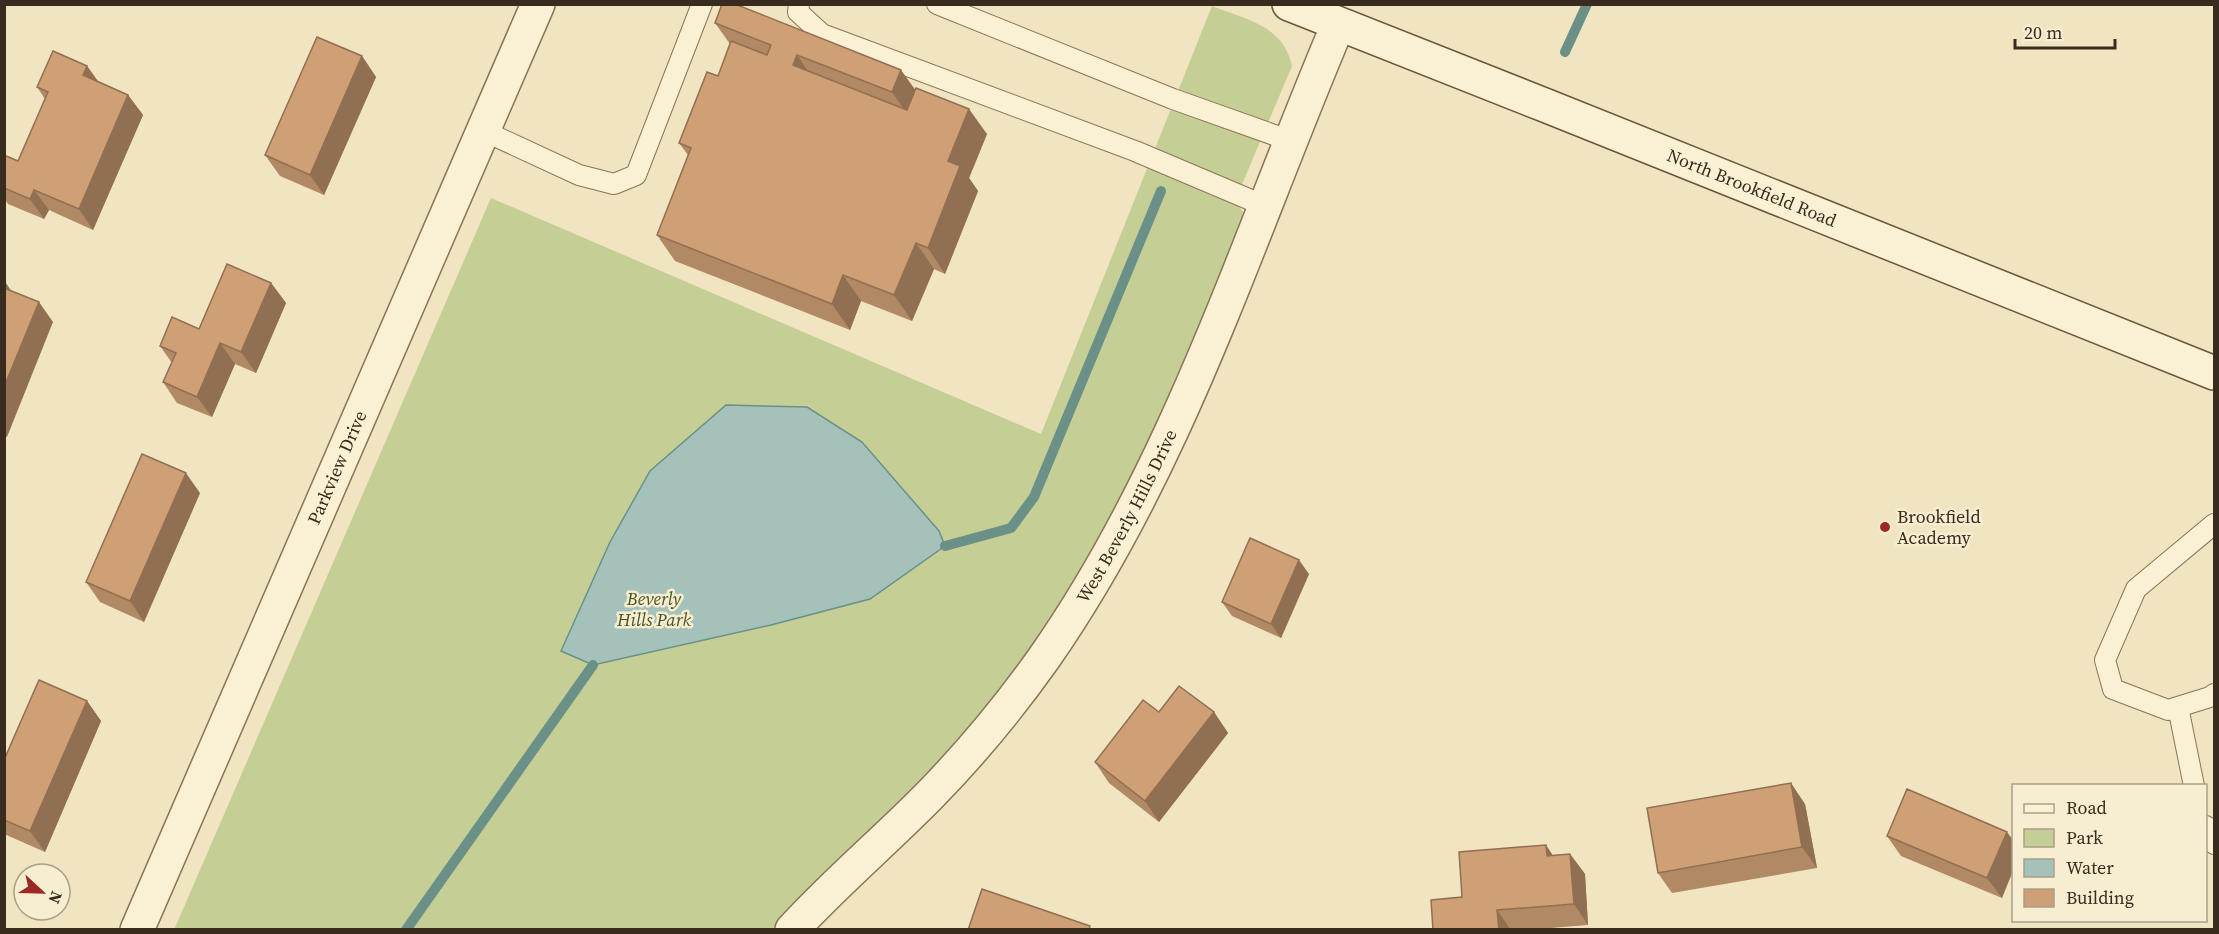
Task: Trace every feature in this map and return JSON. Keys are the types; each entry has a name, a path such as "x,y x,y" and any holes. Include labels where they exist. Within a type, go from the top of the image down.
{"street":[{"name":"Parkview Drive","path":"137,930 538,4"},
{"name":"North Brookfield Road","path":"1289,4 2214,373"},
{"name":"West Beverly Hills Drive","path":"792,930 930,795 986,734 1043,658 1091,587 1128,522 1169,438 1338,25"}],"lane":[{"path":"484,131 579,175 614,184 636,175 702,4"},
{"path":"799,4 798,12 822,34 1135,151 1265,206"},
{"path":"937,4 1173,99 1291,141"},
{"path":"2214,524 2136,589 2105,660 2113,690 2168,710 2210,698 2214,694"},
{"path":"2178,707 2194,784"},
{"path":"2207,830 2214,844"}],"green space":[{"name":"Beverly Hills Park","path":"1212,6 1250,20 1272,33 1281,41 1292,66 1235,201 1248,219 1115,518 997,702 931,777 772,929 174,930 491,198 1041,434"}],"water":[{"path":"726,405 807,407 862,442 939,531 945,546 870,599 771,625 593,665 561,651 610,542 650,471"}],"building":[{"path":"722,4 735,4 901,70 892,92 797,55 793,65 907,110 916,88 969,109 948,161 960,166 928,248 916,243 894,295 843,275 832,304 657,235 691,148 679,143 707,72 718,76 731,41 767,55 771,45 715,23"},
{"path":"317,37 362,56 310,175 265,155"},
{"path":"53,51 87,66 83,75 128,95 79,209 34,190 30,199 4,188 4,158 6,156 18,161 48,92 37,87"},
{"path":"227,264 271,283 241,352 220,343 197,397 163,382 176,353 160,346 172,317 199,329"},
{"path":"4,288 39,302 4,387"},
{"path":"142,454 186,473 130,601 86,582"},
{"path":"1250,538 1299,560 1271,624 1222,602"},
{"path":"39,680 87,701 30,831 4,820 4,760"},
{"path":"1179,686 1214,712 1145,801 1095,762 1143,700 1159,712"},
{"path":"1791,783 1802,847 1658,873 1647,808"},
{"path":"1907,789 2007,832 1987,878 1887,836"},
{"path":"1546,845 1547,856 1570,854 1574,904 1497,910 1499,930 1433,930 1431,900 1462,897 1459,852"},
{"path":"982,889 1090,926 1089,930 968,930"}],"waterway":[{"path":"1565,52 1587,4"},
{"path":"945,546 1011,528 1034,497 1161,191"},
{"path":"406,930 593,665"}],"place":[{"name":"Brookfield Academy","path":"1885,527"}]}
